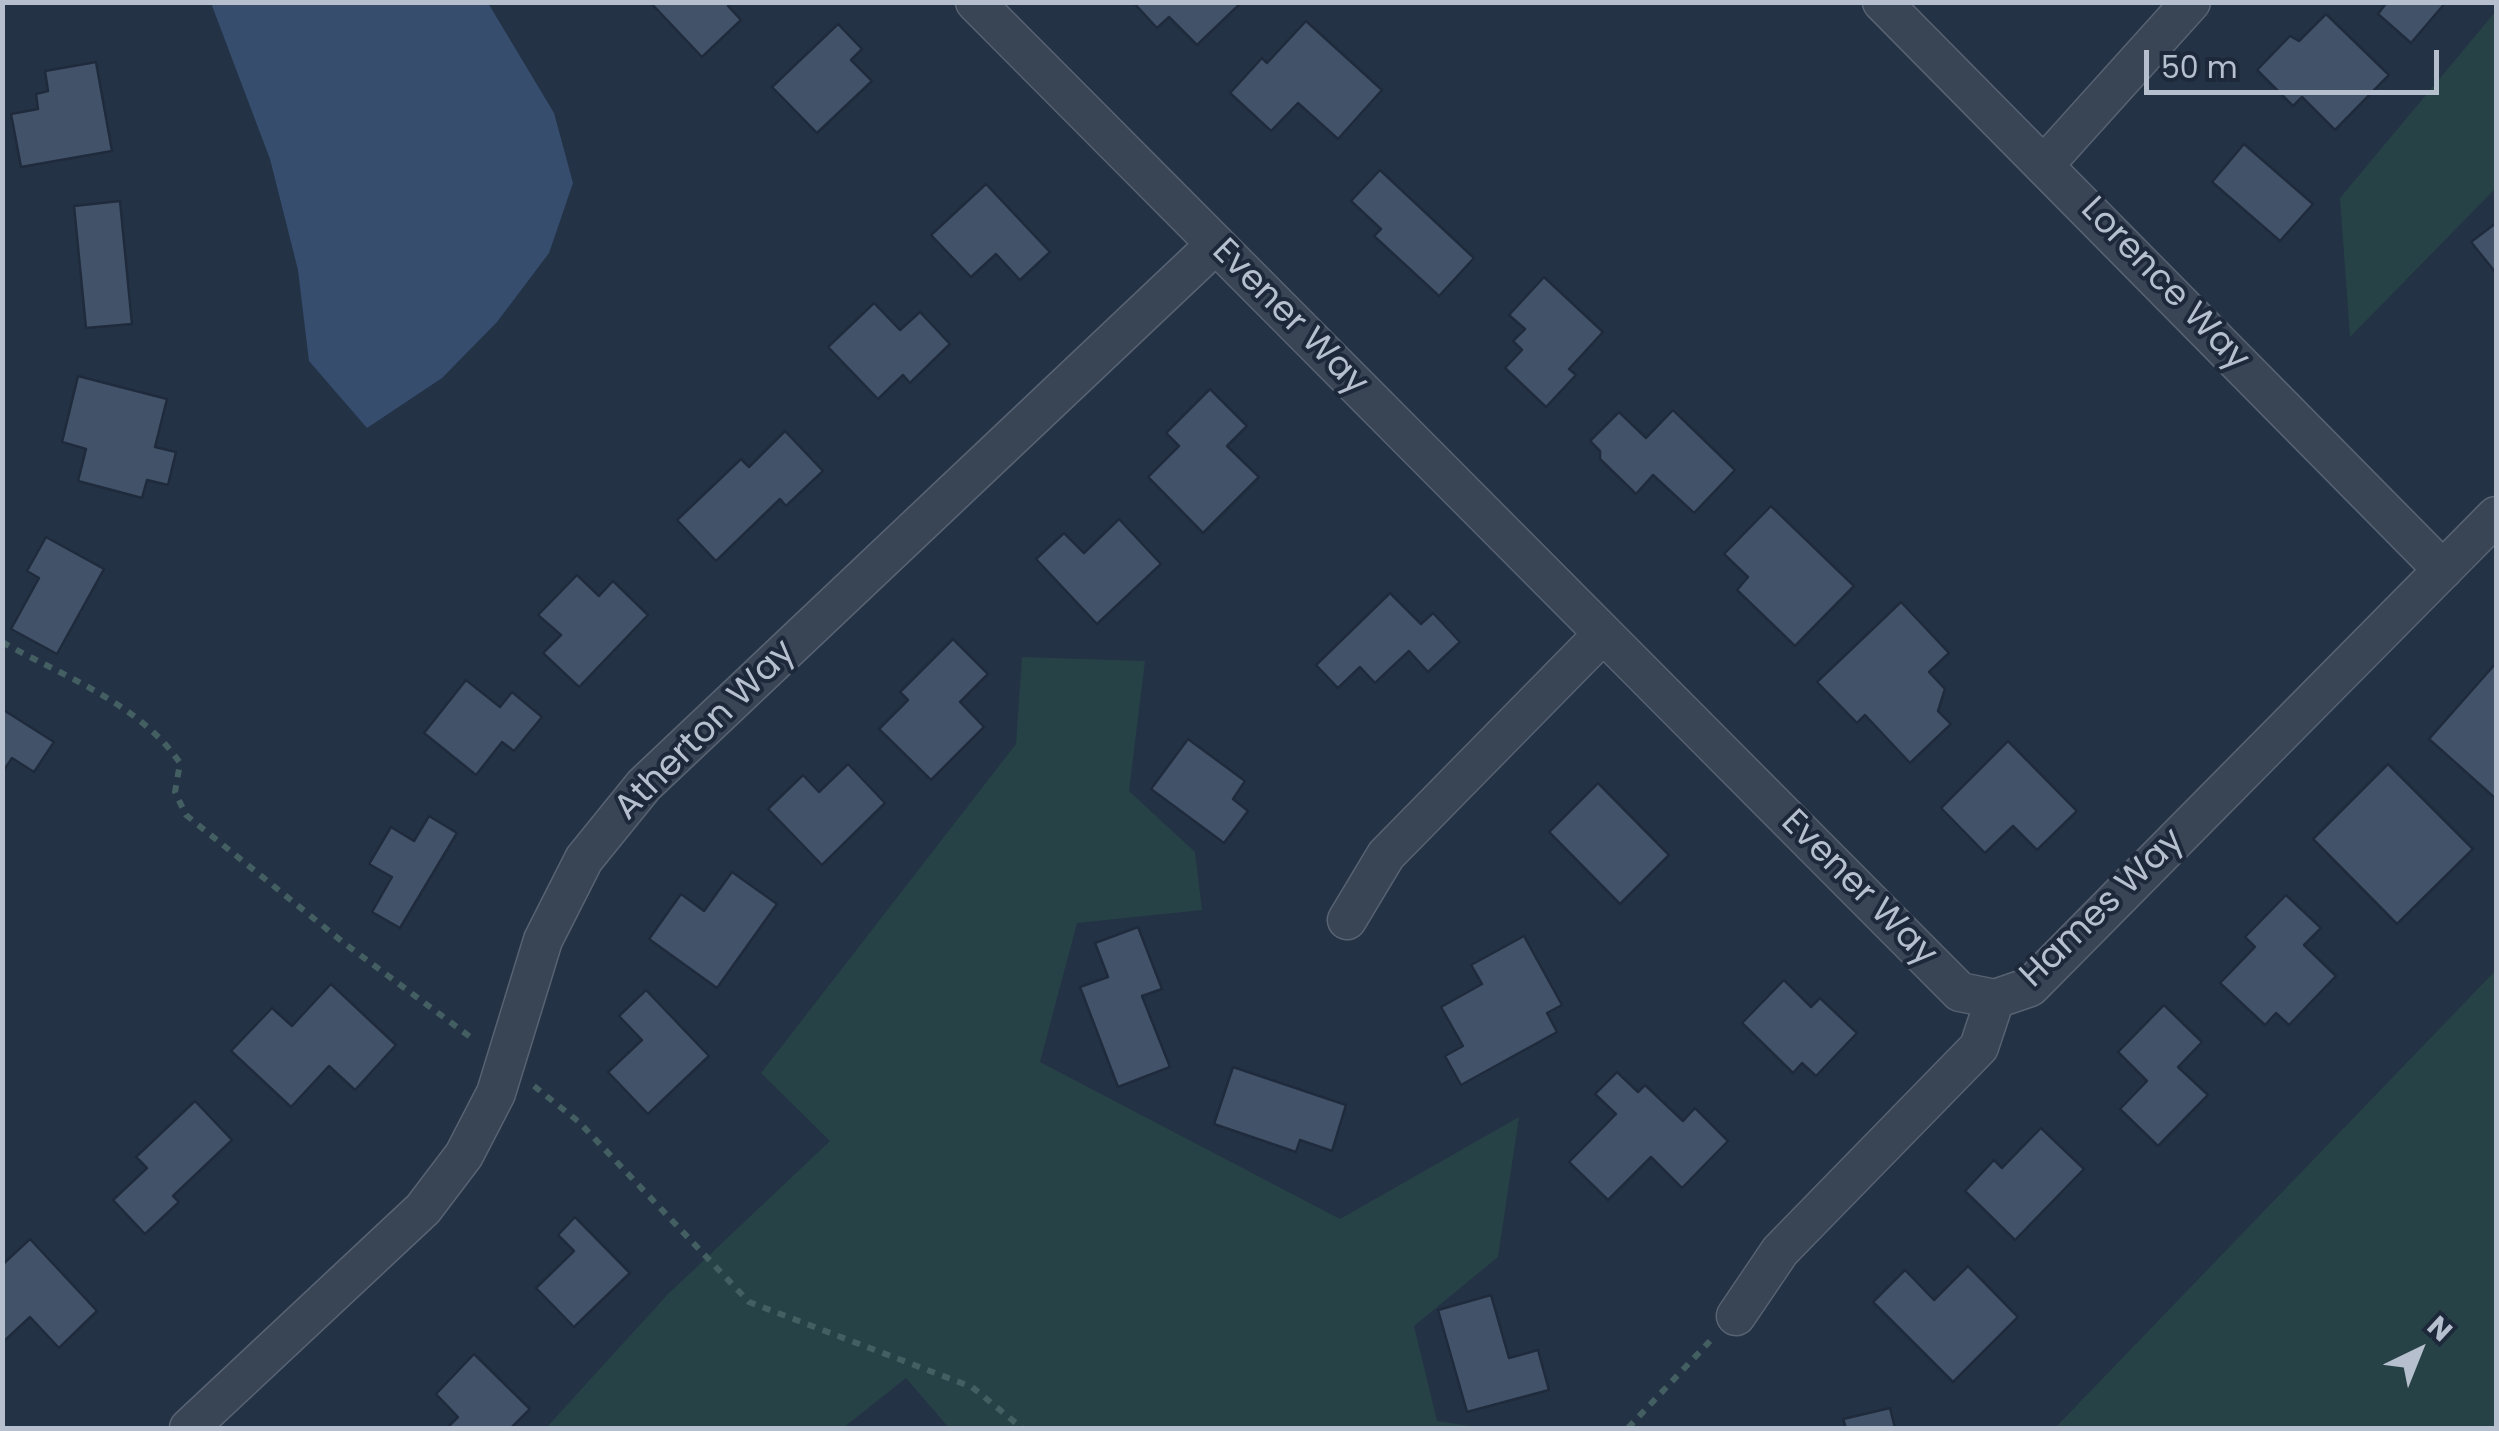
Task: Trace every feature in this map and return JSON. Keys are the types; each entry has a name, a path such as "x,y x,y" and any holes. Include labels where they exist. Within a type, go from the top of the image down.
{"street":[{"name":"Evener Way","path":"975,2 1960,992 1995,1000"},
{"name":"Lorence Way","path":"1882,2 2443,570"},
{"path":"2045,164 2191,2"},
{"name":"Atherton Way","path":"190,1428 423,1209 464,1154 496,1093 543,940 584,859 644,785 1216,244"},
{"name":"Hames Way","path":"1736,1316 1780,1252 1979,1047 1995,1000 2030,987 2496,516"},
{"path":"1347,920 1386,855 1603,634"}],"path":[{"path":"1628,1428 1736,1316"}],"green space":[{"path":"2496,11 2496,188 2350,337 2340,198"},
{"path":"1022,657 1145,661 1129,791 1195,852 1202,910 1077,923 1040,1062 1340,1219 1519,1117 1498,1257 1414,1326 1437,1421 1482,1428 949,1428 906,1378 843,1428 546,1428 668,1294 830,1141 761,1073 1016,744"},
{"path":"2496,970 2496,1428 2055,1428"}],"water":[{"path":"211,3 488,3 554,113 573,183 549,253 497,322 442,378 367,428 309,361 298,270 270,159"}],"building":[{"path":"650,2 731,2 728,6 741,20 702,57"},
{"path":"1133,2 1242,2 1197,45 1169,17 1157,28"},
{"path":"2387,2 2446,2 2411,43 2378,14"},
{"path":"2326,14 2389,75 2335,130 2302,97 2293,106 2257,70 2290,36 2299,41"},
{"path":"1306,21 1382,90 1338,139 1298,103 1271,131 1230,93 1262,58 1267,63"},
{"path":"838,24 862,49 851,60 872,81 817,133 772,87"},
{"path":"96,62 112,151 21,167 11,114 38,109 36,94 48,91 45,71"},
{"path":"2244,144 2313,204 2280,241 2212,182"},
{"path":"1380,170 1474,258 1439,296 1374,236 1381,229 1351,201"},
{"path":"986,184 1050,252 1020,280 996,254 971,277 931,235"},
{"path":"120,201 132,324 86,328 74,206"},
{"path":"2496,223 2496,273 2471,242"},
{"path":"1544,277 1603,332 1569,369 1576,375 1546,407 1505,368 1522,350 1513,341 1525,329 1509,315"},
{"path":"874,303 900,330 920,312 950,344 910,383 903,375 878,399 828,347"},
{"path":"78,376 167,399 155,447 176,452 168,485 147,480 142,498 78,481 86,449 62,442"},
{"path":"1210,389 1247,426 1227,446 1259,477 1203,533 1148,477 1179,446 1166,433"},
{"path":"1673,410 1735,470 1694,513 1653,475 1636,494 1600,459 1600,451 1590,441 1619,412 1646,438"},
{"path":"785,431 823,471 786,506 780,499 716,561 677,520 741,459 749,467"},
{"path":"1771,506 1854,586 1795,646 1737,590 1748,577 1724,554"},
{"path":"1119,519 1161,564 1097,624 1036,559 1064,533 1084,553"},
{"path":"46,537 104,569 57,654 11,629 39,578 27,571"},
{"path":"577,575 599,596 613,581 648,615 579,687 543,653 561,635 538,615"},
{"path":"1390,593 1421,624 1433,613 1460,642 1428,672 1409,651 1375,683 1360,667 1338,688 1316,665"},
{"path":"1901,602 1949,653 1929,672 1945,689 1938,711 1951,724 1910,763 1865,715 1857,723 1817,682"},
{"path":"953,639 988,674 960,702 984,727 931,780 879,729 908,700 900,692"},
{"path":"2496,663 2496,799 2429,739"},
{"path":"466,680 500,707 512,692 542,717 514,751 502,742 476,775 424,733"},
{"path":"2,709 54,742 34,772 12,758 2,773"},
{"path":"1188,739 1245,781 1233,799 1248,811 1224,843 1151,789"},
{"path":"2008,741 2077,811 2037,850 2013,826 1985,853 1941,808"},
{"path":"848,764 885,803 822,865 768,809 803,775 819,792"},
{"path":"2388,764 2473,849 2397,924 2313,839"},
{"path":"1598,783 1669,855 1620,904 1549,832"},
{"path":"429,816 457,833 400,928 372,912 392,877 369,864 391,827 414,841"},
{"path":"732,872 777,904 717,988 649,939 681,894 704,911"},
{"path":"2286,895 2321,928 2304,945 2336,976 2289,1025 2276,1013 2265,1025 2220,983 2255,947 2245,937"},
{"path":"1138,927 1162,989 1142,996 1170,1067 1118,1087 1080,987 1108,977 1095,943"},
{"path":"1524,936 1562,1005 1547,1013 1557,1032 1461,1085 1445,1056 1463,1046 1441,1007 1482,984 1471,965"},
{"path":"1784,980 1811,1007 1820,998 1857,1033 1816,1076 1802,1063 1793,1073 1742,1023"},
{"path":"331,984 396,1045 355,1090 329,1066 291,1107 231,1051 272,1008 292,1026"},
{"path":"646,990 709,1056 648,1114 608,1072 642,1040 619,1016"},
{"path":"2164,1005 2202,1042 2178,1067 2208,1095 2158,1146 2120,1109 2147,1081 2118,1052"},
{"path":"1233,1067 1346,1105 1332,1151 1300,1140 1296,1152 1214,1124"},
{"path":"1617,1072 1638,1092 1645,1085 1683,1121 1695,1108 1728,1141 1682,1188 1651,1157 1608,1200 1569,1162 1616,1114 1595,1094"},
{"path":"195,1101 232,1140 173,1196 179,1202 145,1234 113,1200 147,1168 136,1157"},
{"path":"2041,1128 2084,1169 2015,1240 1965,1191 1994,1160 2002,1168"},
{"path":"575,1217 630,1273 574,1327 536,1288 574,1251 558,1235"},
{"path":"30,1239 97,1311 59,1348 30,1317 2,1343 2,1265"},
{"path":"1968,1266 2018,1317 1953,1382 1873,1302 1905,1270 1934,1300"},
{"path":"1491,1295 1509,1358 1538,1350 1549,1390 1467,1412 1438,1310"},
{"path":"474,1354 530,1409 511,1428 447,1428 458,1417 436,1394"},
{"path":"1890,1408 1895,1428 1846,1428 1843,1419"}]}
